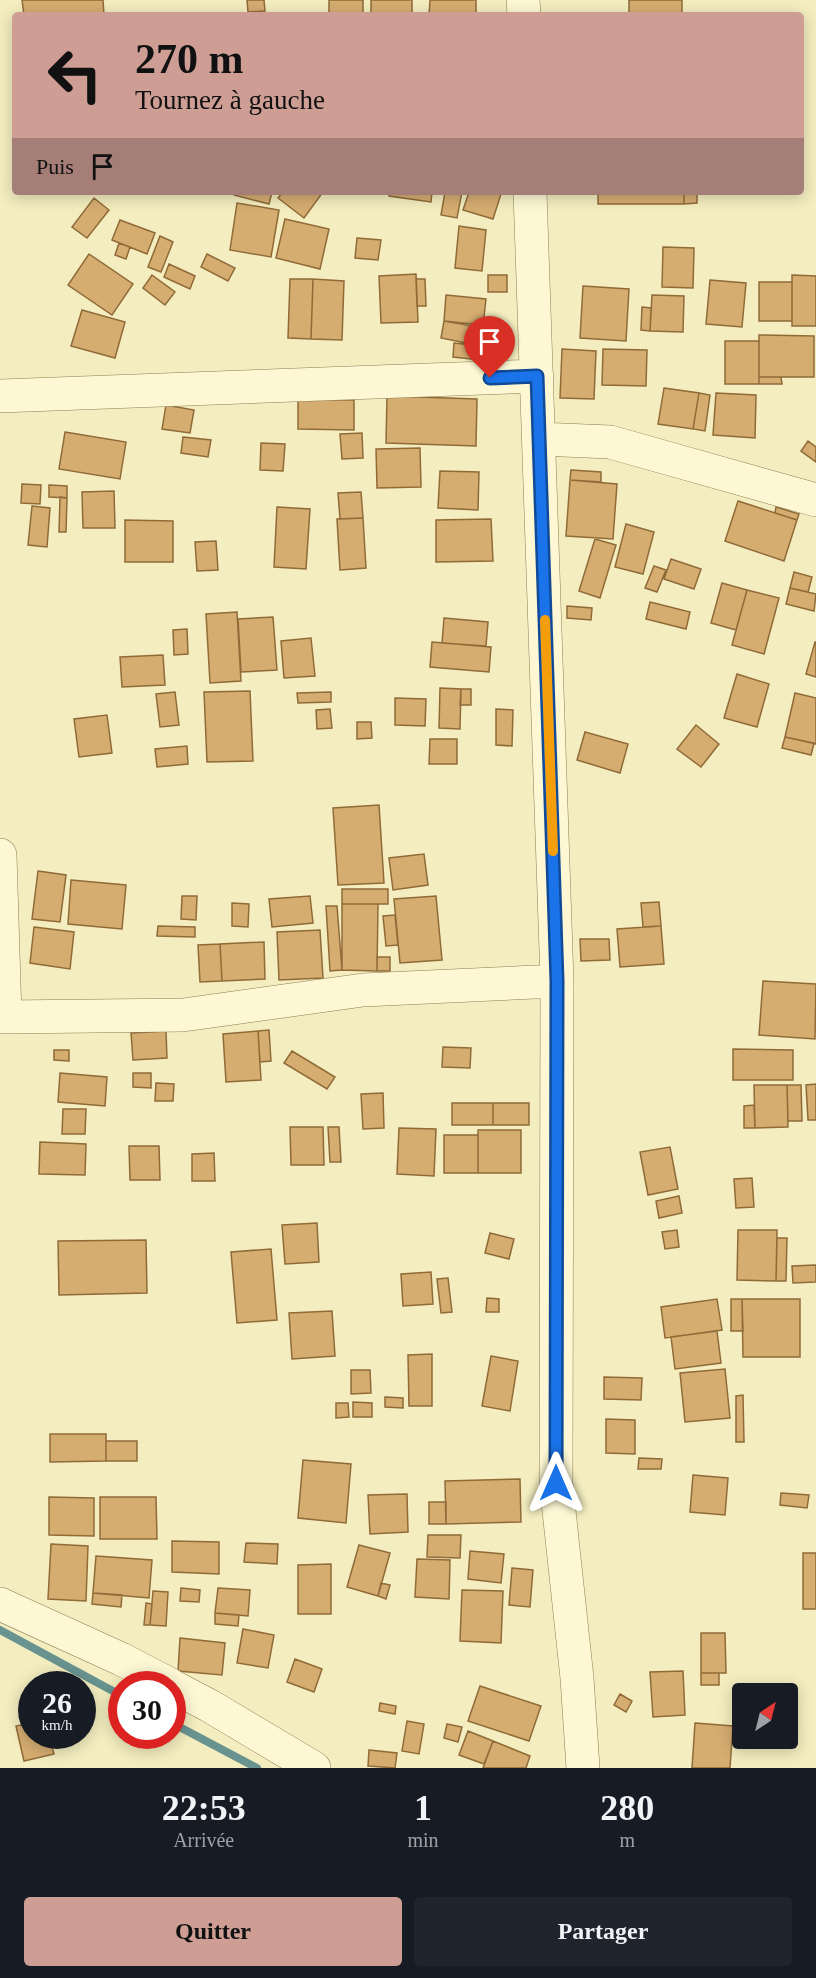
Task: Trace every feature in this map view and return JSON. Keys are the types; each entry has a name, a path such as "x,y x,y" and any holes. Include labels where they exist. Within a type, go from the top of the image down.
{"street":[{"path":"530,195 557,981 556,1483 578,1678 584,1768"},
{"path":"0,396 537,376"},
{"path":"539,439 610,442 816,500"},
{"path":"0,855 5,1017 183,1015 363,990 557,981"},
{"path":"0,1604 144,1671"},
{"path":"186,1694 314,1768"}],"building":[{"path":"22,0 103,0 104,12 24,12"},
{"path":"247,0 264,0 265,11 248,12"},
{"path":"329,0 363,0 363,12 329,12"},
{"path":"371,0 412,0 412,12 371,12"},
{"path":"430,0 476,0 476,12 429,12"},
{"path":"629,0 682,0 682,12 629,12"},
{"path":"234,195 271,195 269,204"},
{"path":"280,195 321,195 304,218 278,198"},
{"path":"389,195 432,195 431,202"},
{"path":"444,195 461,195 457,218 441,215"},
{"path":"468,195 501,195 493,219 463,210"},
{"path":"598,195 684,195 684,204 598,204"},
{"path":"684,195 697,195 697,203 684,204"},
{"path":"94,198 109,210 87,238 72,227"},
{"path":"237,203 279,210 271,257 230,250"},
{"path":"285,219 329,229 320,269 276,258"},
{"path":"120,220 155,233 147,254 112,240"},
{"path":"459,226 486,230 482,271 455,268"},
{"path":"160,236 173,242 161,272 148,267"},
{"path":"357,238 381,240 378,260 355,258"},
{"path":"119,243 130,247 126,259 115,255"},
{"path":"663,247 694,248 693,288 662,287"},
{"path":"89,254 133,284 112,315 68,285"},
{"path":"207,254 235,268 228,281 201,267"},
{"path":"169,264 195,276 190,289 164,277"},
{"path":"416,274 418,322 381,323 379,276"},
{"path":"152,275 175,292 165,305 143,288"},
{"path":"488,275 507,275 507,292 488,292"},
{"path":"792,275 816,276 816,326 792,326"},
{"path":"290,279 313,279 311,339 288,338"},
{"path":"313,279 344,281 342,340 311,339"},
{"path":"416,279 425,279 426,306 417,306"},
{"path":"710,280 746,283 742,327 706,324"},
{"path":"759,282 792,282 792,321 759,321"},
{"path":"583,286 629,289 626,341 580,338"},
{"path":"446,295 486,299 483,325 444,321"},
{"path":"652,295 684,296 683,332 650,331"},
{"path":"642,307 651,308 650,331 641,330"},
{"path":"82,310 125,322 115,358 71,346"},
{"path":"444,321 484,328 481,346 441,338"},
{"path":"759,335 814,336 814,377 759,377"},
{"path":"725,341 759,341 759,384 725,384"},
{"path":"454,343 481,346 480,360 453,357"},
{"path":"562,349 596,351 594,399 560,398"},
{"path":"603,349 647,350 646,386 602,385"},
{"path":"759,377 781,377 782,384 759,384"},
{"path":"664,388 699,393 693,429 658,424"},
{"path":"699,393 710,395 705,431 693,429"},
{"path":"716,393 756,395 755,438 713,435"},
{"path":"387,396 477,399 476,446 386,443"},
{"path":"298,399 354,400 354,430 298,429"},
{"path":"166,405 194,410 190,433 162,429"},
{"path":"65,432 126,442 120,479 59,469"},
{"path":"362,433 363,458 342,459 340,434"},
{"path":"183,437 211,440 208,457 181,453"},
{"path":"808,441 816,447 816,462 801,451"},
{"path":"261,443 285,444 283,471 260,470"},
{"path":"420,448 421,487 377,488 376,449"},
{"path":"571,470 601,472 601,482 570,480"},
{"path":"440,471 479,472 478,510 438,508"},
{"path":"570,480 617,484 613,539 566,536"},
{"path":"22,484 41,485 40,504 21,503"},
{"path":"49,485 67,486 67,498 49,497"},
{"path":"114,491 115,528 83,528 82,492"},
{"path":"361,492 363,518 340,519 338,493"},
{"path":"60,497 67,498 66,532 59,532"},
{"path":"738,501 797,520 784,561 725,541"},
{"path":"32,506 50,508 47,547 28,545"},
{"path":"277,507 310,509 306,569 274,567"},
{"path":"776,507 799,514 797,520 775,513"},
{"path":"363,518 366,568 340,570 337,519"},
{"path":"491,519 493,561 436,562 436,520"},
{"path":"125,520 173,521 173,562 125,562"},
{"path":"626,524 654,532 643,574 615,567"},
{"path":"595,539 616,545 600,598 579,591"},
{"path":"216,541 218,570 197,571 195,542"},
{"path":"671,559 701,569 694,589 664,579"},
{"path":"654,566 666,570 657,592 645,588"},
{"path":"794,572 812,577 808,592 790,588"},
{"path":"722,583 747,590 736,630 711,623"},
{"path":"790,588 816,594 814,611 786,604"},
{"path":"747,590 779,598 764,654 732,645"},
{"path":"650,602 690,612 686,629 646,619"},
{"path":"567,606 592,608 591,620 567,618"},
{"path":"237,612 241,681 210,683 206,614"},
{"path":"273,617 277,670 241,672 238,619"},
{"path":"444,618 488,622 486,646 442,643"},
{"path":"187,629 188,654 174,655 173,630"},
{"path":"311,638 315,676 284,678 281,641"},
{"path":"432,642 491,647 489,672 430,667"},
{"path":"816,642 816,677 806,674"},
{"path":"163,655 165,685 122,687 120,657"},
{"path":"737,674 769,684 757,727 724,718"},
{"path":"440,688 461,689 460,729 439,728"},
{"path":"461,689 471,689 471,705 460,705"},
{"path":"250,691 253,761 207,762 204,692"},
{"path":"175,692 179,725 160,727 156,694"},
{"path":"331,692 331,702 298,703 297,693"},
{"path":"795,693 816,698 816,744 785,737"},
{"path":"395,698 426,699 425,726 395,725"},
{"path":"330,709 332,728 317,729 316,710"},
{"path":"496,709 513,710 512,746 496,745"},
{"path":"107,715 112,753 79,757 74,719"},
{"path":"357,722 371,722 372,738 357,739"},
{"path":"696,725 719,744 701,767 677,749"},
{"path":"585,732 628,744 620,773 577,760"},
{"path":"785,737 814,743 811,755 782,748"},
{"path":"430,739 457,739 457,764 429,764"},
{"path":"187,746 188,764 157,767 155,749"},
{"path":"379,805 384,883 338,885 333,808"},
{"path":"424,854 428,885 393,890 389,858"},
{"path":"38,871 66,875 60,922 32,919"},
{"path":"71,880 126,885 122,929 68,924"},
{"path":"342,889 388,889 388,904 342,904"},
{"path":"182,896 197,896 196,920 181,919"},
{"path":"310,896 313,923 272,927 269,899"},
{"path":"436,896 442,960 400,963 394,899"},
{"path":"659,902 661,926 643,927 641,903"},
{"path":"232,903 249,904 248,927 232,926"},
{"path":"342,904 378,904 377,971 342,970"},
{"path":"326,906 337,906 342,970 330,971"},
{"path":"395,915 398,945 386,946 383,916"},
{"path":"158,926 195,927 195,937 157,936"},
{"path":"661,926 664,964 620,967 617,929"},
{"path":"34,927 74,932 70,969 30,963"},
{"path":"320,930 323,978 279,980 277,932"},
{"path":"580,939 609,939 610,960 581,961"},
{"path":"264,942 265,979 222,981 220,944"},
{"path":"220,944 222,981 200,982 198,945"},
{"path":"377,957 390,957 390,971 377,971"},
{"path":"763,981 816,984 815,1039 759,1035"},
{"path":"269,1030 271,1061 260,1062 258,1031"},
{"path":"166,1031 167,1058 133,1060 131,1033"},
{"path":"258,1031 261,1080 226,1082 223,1034"},
{"path":"443,1047 471,1048 470,1068 442,1067"},
{"path":"733,1049 793,1050 793,1080 733,1080"},
{"path":"54,1050 69,1050 69,1061 54,1060"},
{"path":"292,1051 335,1077 327,1089 284,1063"},
{"path":"60,1073 107,1077 105,1106 58,1102"},
{"path":"133,1073 151,1073 151,1088 133,1087"},
{"path":"156,1083 174,1084 173,1101 155,1101"},
{"path":"816,1084 816,1120 808,1120 806,1085"},
{"path":"754,1085 787,1085 788,1127 755,1128"},
{"path":"787,1085 801,1085 802,1121 788,1121"},
{"path":"383,1093 384,1128 363,1129 361,1094"},
{"path":"452,1103 493,1103 493,1125 452,1125"},
{"path":"493,1103 529,1103 529,1125 493,1125"},
{"path":"754,1105 755,1128 744,1128 744,1106"},
{"path":"63,1109 86,1109 85,1134 62,1134"},
{"path":"290,1127 323,1127 324,1165 291,1165"},
{"path":"328,1127 339,1127 341,1162 330,1162"},
{"path":"399,1128 436,1129 434,1176 397,1174"},
{"path":"478,1130 521,1130 521,1173 478,1173"},
{"path":"444,1135 478,1135 478,1173 444,1173"},
{"path":"40,1142 86,1144 85,1175 39,1174"},
{"path":"129,1146 159,1146 160,1180 130,1180"},
{"path":"670,1147 678,1189 648,1195 640,1152"},
{"path":"214,1153 215,1181 192,1181 192,1154"},
{"path":"752,1178 754,1207 736,1208 734,1179"},
{"path":"679,1196 682,1213 659,1218 656,1201"},
{"path":"317,1223 319,1262 285,1264 282,1225"},
{"path":"677,1230 679,1247 665,1249 662,1232"},
{"path":"738,1230 777,1230 776,1281 737,1280"},
{"path":"490,1233 514,1239 509,1259 485,1253"},
{"path":"777,1238 787,1238 786,1281 776,1281"},
{"path":"146,1240 147,1293 59,1295 58,1241"},
{"path":"271,1249 277,1320 237,1323 231,1252"},
{"path":"816,1265 816,1282 793,1283 792,1266"},
{"path":"431,1272 433,1304 403,1306 401,1274"},
{"path":"448,1278 452,1312 441,1313 437,1279"},
{"path":"487,1298 499,1299 499,1312 486,1312"},
{"path":"717,1299 722,1330 665,1338 661,1307"},
{"path":"731,1299 742,1299 743,1331 731,1331"},
{"path":"742,1299 800,1299 800,1357 743,1357"},
{"path":"332,1311 335,1356 292,1359 289,1313"},
{"path":"717,1331 721,1363 675,1369 671,1337"},
{"path":"432,1354 432,1406 409,1406 408,1355"},
{"path":"491,1356 518,1361 510,1411 482,1406"},
{"path":"725,1369 730,1418 685,1422 680,1373"},
{"path":"351,1370 370,1370 371,1393 351,1394"},
{"path":"604,1377 642,1378 641,1400 604,1399"},
{"path":"743,1395 744,1442 736,1442 736,1396"},
{"path":"385,1397 403,1398 403,1408 385,1407"},
{"path":"353,1402 372,1403 372,1417 353,1417"},
{"path":"336,1403 348,1403 349,1417 336,1418"},
{"path":"606,1419 635,1420 635,1454 606,1453"},
{"path":"50,1434 106,1434 106,1461 50,1462"},
{"path":"106,1441 137,1441 137,1461 106,1461"},
{"path":"639,1458 662,1459 661,1469 638,1469"},
{"path":"303,1460 351,1464 346,1523 298,1518"},
{"path":"693,1475 728,1478 725,1515 690,1512"},
{"path":"520,1479 521,1522 446,1524 445,1481"},
{"path":"781,1493 809,1495 807,1508 780,1505"},
{"path":"407,1494 408,1532 370,1534 368,1495"},
{"path":"49,1497 94,1498 94,1536 49,1535"},
{"path":"100,1497 156,1497 157,1539 100,1539"},
{"path":"429,1502 446,1502 446,1524 429,1524"},
{"path":"428,1535 461,1535 460,1558 427,1557"},
{"path":"172,1541 219,1542 219,1574 172,1572"},
{"path":"246,1543 278,1544 277,1564 244,1562"},
{"path":"51,1544 88,1546 86,1601 48,1599"},
{"path":"359,1545 390,1553 378,1596 347,1587"},
{"path":"470,1551 504,1554 501,1583 468,1579"},
{"path":"803,1553 816,1553 816,1609 803,1609"},
{"path":"96,1556 152,1560 149,1598 93,1593"},
{"path":"417,1559 450,1560 449,1599 415,1597"},
{"path":"331,1564 331,1614 298,1614 298,1565"},
{"path":"512,1568 533,1570 530,1607 509,1605"},
{"path":"381,1583 390,1585 386,1599 378,1596"},
{"path":"181,1588 200,1590 199,1602 180,1601"},
{"path":"218,1588 250,1590 248,1616 215,1613"},
{"path":"462,1590 503,1591 501,1643 460,1641"},
{"path":"153,1591 168,1592 166,1626 150,1625"},
{"path":"93,1593 122,1595 121,1607 92,1604"},
{"path":"146,1603 152,1604 150,1625 144,1625"},
{"path":"215,1613 239,1615 238,1626 215,1624"},
{"path":"243,1629 274,1635 268,1668 237,1663"},
{"path":"701,1633 725,1633 726,1673 701,1673"},
{"path":"180,1638 225,1643 222,1675 178,1671"},
{"path":"295,1659 322,1669 314,1692 287,1682"},
{"path":"683,1671 685,1715 653,1717 650,1672"},
{"path":"701,1673 719,1673 719,1685 701,1685"},
{"path":"480,1686 541,1706 529,1741 468,1721"},
{"path":"620,1694 632,1701 626,1712 614,1705"},
{"path":"380,1703 396,1706 395,1714 379,1711"},
{"path":"407,1721 424,1724 419,1754 402,1751"},
{"path":"695,1723 732,1726 730,1768 692,1768"},
{"path":"447,1724 462,1727 458,1742 444,1738"},
{"path":"468,1731 493,1741 484,1764 459,1755"},
{"path":"493,1741 530,1756 526,1768 483,1768"},
{"path":"21,1749 53,1749 54,1754 24,1761"},
{"path":"369,1750 397,1753 395,1768 368,1766"}],"waterway":[{"path":"0,1630 108,1688"},
{"path":"186,1730 257,1768"}],"slow traffic":[{"path":"545,620 553,851"}],"route":[{"path":"490,378 537,376 557,981 556,1483"}]}
